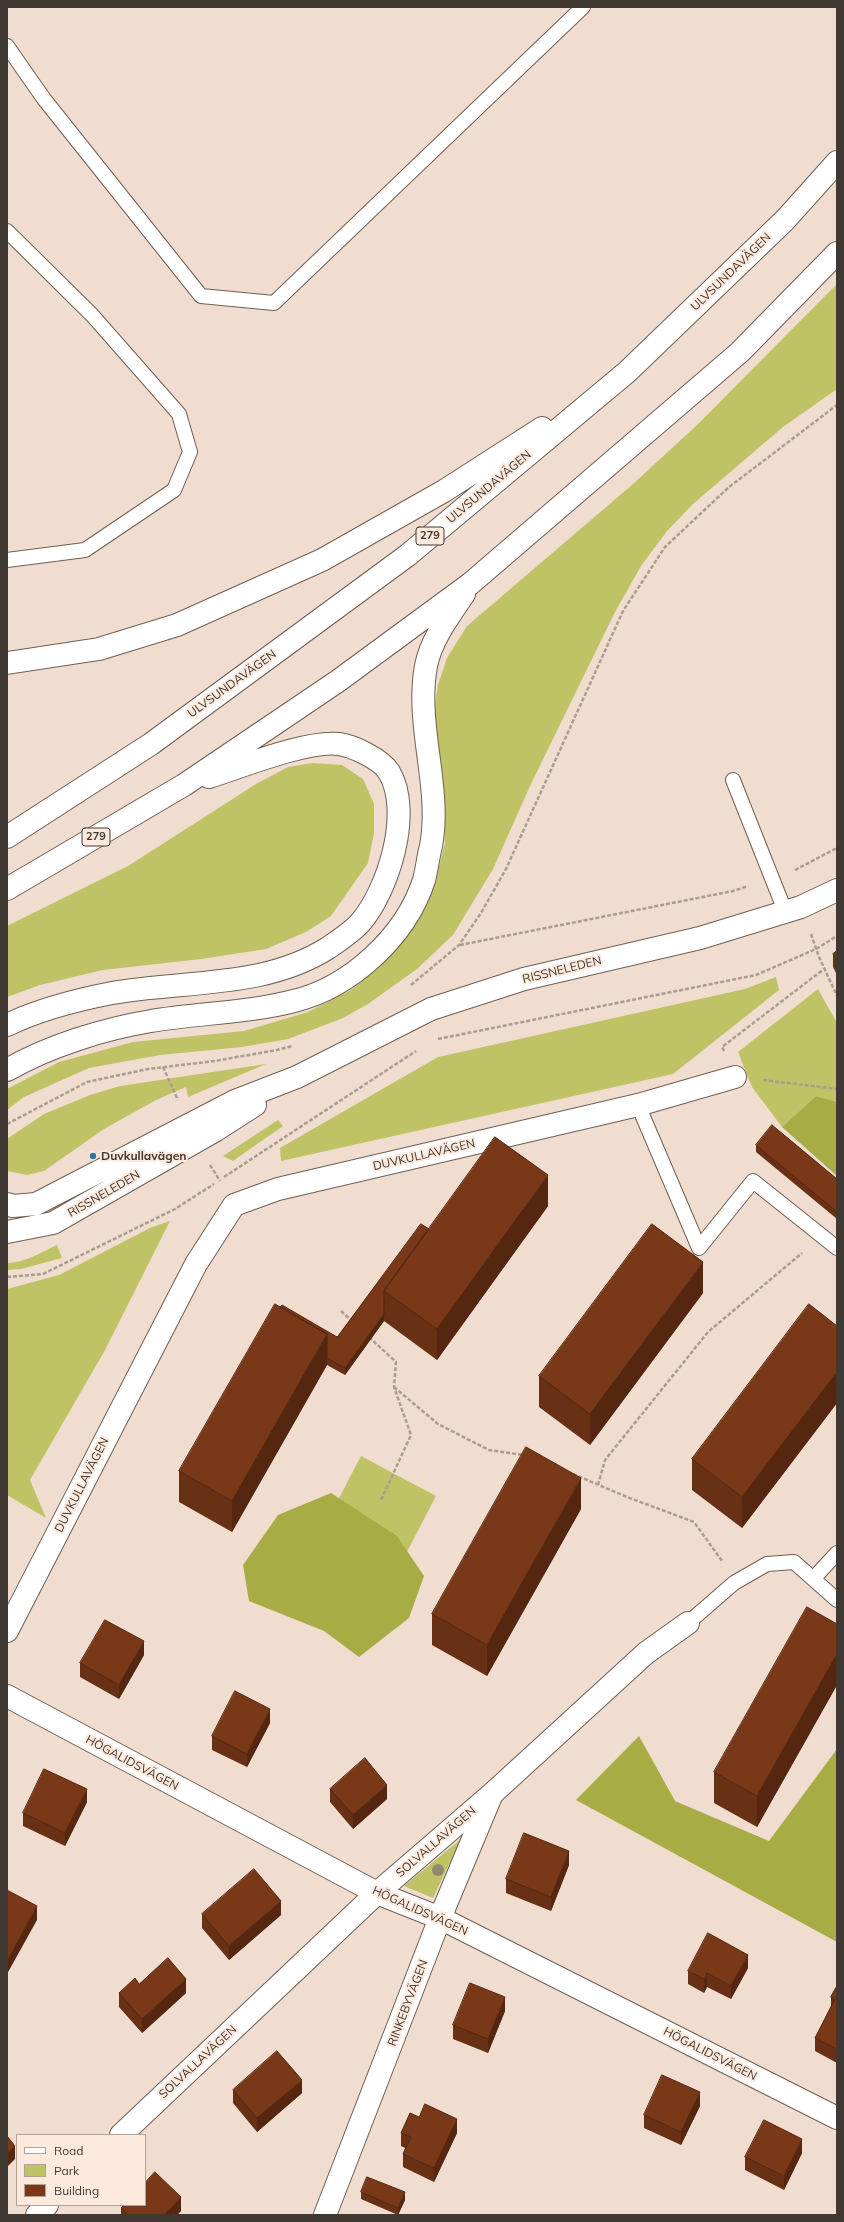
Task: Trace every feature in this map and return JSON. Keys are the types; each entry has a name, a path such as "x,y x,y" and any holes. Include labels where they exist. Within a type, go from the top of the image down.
{"street":[{"name":"ULVSUNDAVÄGEN","path":"7,837 151,744 408,555 627,372 784,220 837,162"},
{"name":"279","path":"7,890 184,785 338,681 470,584 740,352 837,252"},
{"path":"7,663 99,649 178,625 322,560 444,491 627,372"},
{"path":"7,1070 32,1056 87,1038 150,1022 250,1009 295,1001 328,989 361,968 390,939 410,911 424,880 431,842 433,805 424,707 426,666 437,635 470,584"},
{"path":"7,1025 33,1013 112,993 195,985 262,975 298,964 328,948 359,924 381,891 392,855 398,826 396,795 388,772 367,754 339,744 314,744 184,785"},
{"name":"RISSNELEDEN","path":"7,1204 13,1206 36,1204 235,1102 298,1077 431,1009 524,979 700,938 793,909 837,890"},
{"name":"RISSNELEDEN","path":"7,1232 54,1223 216,1130 298,1077"},
{"name":"DUVKULLAVÄGEN","path":"7,1631 196,1264 234,1205 278,1189 638,1105 735,1077"},
{"name":"SOLVALLAVÄGEN","path":"122,2134 377,1893 493,1792 646,1653 688,1623"},
{"name":"HÖGALIDSVÄGEN","path":"7,1696 377,1893 440,1918 837,2118"},
{"name":"RINKEBYVÄGEN","path":"325,2215 440,1918 493,1792"},
{"path":"37,2215 46,2206"}],"lane":[{"path":"7,46 44,99 201,296 274,303 583,7"},
{"path":"7,231 92,315 179,414 190,452 174,490 85,550 7,560"},
{"path":"732,780 772,878 793,909"},
{"path":"638,1105 699,1248 753,1181 837,1248"},
{"path":"814,1578 837,1553"},
{"path":"688,1623 734,1583 767,1564 794,1562 814,1578 837,1600"}],"path":[{"path":"410,986 459,945 481,913 506,870 623,611 665,547 729,487 837,405"},
{"path":"459,945 733,891 805,866 837,848"},
{"path":"793,909 816,950 837,996"},
{"path":"432,1041 756,975 816,950 837,936"},
{"path":"824,969 722,1047 735,1077 837,1089"},
{"path":"7,1124 87,1082 148,1069 215,1061 277,1050 300,1043"},
{"path":"7,1277 43,1274 175,1209 418,1049"},
{"path":"598,1485 605,1460 708,1332 822,1236"},
{"path":"341,1310 357,1326"},
{"path":"368,1336 396,1362 394,1387 411,1435 381,1500"},
{"path":"394,1387 438,1424 489,1450 528,1456"},
{"path":"566,1471 694,1522 714,1547 734,1583"}],"green space":[{"path":"837,284 837,389 783,427 693,504 667,531 641,566 615,612 530,786 493,869 453,935 417,969 368,1004 343,1018 288,1039 242,1047 160,1055 89,1068 24,1097 7,1110 7,1089 59,1062 133,1042 244,1031 308,1012 351,990 376,969 397,948 415,920 435,882 445,843 442,779 434,712 438,685 447,658 467,626 633,484 696,426"},
{"path":"313,763 342,765 363,779 374,804 374,833 368,863 331,916 306,932 266,949 201,959 103,970 40,985 7,997 7,926 128,866 256,784 288,767"},
{"path":"776,977 779,990 673,1074 281,1161 280,1148 438,1057 745,989"},
{"path":"818,989 837,1023 837,1102 816,1096 782,1127 752,1087 738,1052"},
{"path":"266,1064 188,1097 186,1087 156,1100 104,1129 44,1171 27,1175 7,1171 7,1139 44,1114 90,1095 120,1086"},
{"path":"278,1120 283,1126 233,1161 223,1156"},
{"path":"170,1221 105,1350 30,1480 46,1518 7,1495 7,1289 59,1275 150,1228"},
{"path":"57,1245 62,1258 21,1269 7,1270 7,1263 13,1263 26,1259"},
{"path":"361,1456 436,1496 385,1594 310,1554"},
{"path":"461,1839 433,1898 404,1886"}],"shaded area":[{"path":"816,1096 837,1102 837,1176 782,1127"},
{"path":"331,1493 397,1536 424,1576 409,1618 359,1657 324,1631 249,1601 243,1565 278,1515"},
{"path":"639,1736 675,1801 769,1841 837,1749 837,1942 576,1800"}],"building":[{"path":"837,951 837,961 833,954"},
{"path":"772,1125 837,1179 837,1212 756,1145"},
{"path":"495,1137 548,1175 437,1329 384,1291"},
{"path":"421,1224 429,1229 384,1291 384,1314 345,1368 327,1358 327,1334 280,1307 282,1305 337,1337"},
{"path":"652,1224 703,1262 590,1414 539,1376"},
{"path":"275,1304 327,1334 232,1501 179,1471"},
{"path":"809,1304 837,1326 837,1372 742,1497 692,1459"},
{"path":"526,1447 581,1478 487,1645 432,1614"},
{"path":"807,1607 837,1624 837,1654 757,1796 714,1772"},
{"path":"105,1620 144,1641 119,1685 80,1663"},
{"path":"235,1691 270,1709 247,1754 212,1736"},
{"path":"365,1758 387,1785 353,1815 330,1789"},
{"path":"44,1769 87,1789 65,1833 23,1813"},
{"path":"524,1833 569,1851 551,1897 506,1879"},
{"path":"254,1869 281,1901 229,1946 202,1914"},
{"path":"7,1890 37,1906 7,1961"},
{"path":"708,1933 748,1955 731,1986 707,1973 704,1979 688,1971"},
{"path":"168,1958 186,1979 142,2019 119,1993 135,1978 139,1984"},
{"path":"470,1983 505,1997 488,2039 453,2025"},
{"path":"837,1986 837,2049 815,2038 835,1999 831,1997"},
{"path":"277,2051 302,2080 257,2118 233,2090"},
{"path":"662,2075 700,2092 681,2132 644,2115"},
{"path":"425,2104 457,2119 434,2168 403,2154 411,2137 401,2133 410,2113 419,2117"},
{"path":"764,2120 802,2139 784,2176 745,2157"},
{"path":"7,2136 15,2146 7,2153"},
{"path":"155,2172 181,2197 164,2215 128,2215 121,2208 123,2206 146,2206 146,2182"},
{"path":"367,2177 405,2192 398,2208 361,2192"}],"place":[{"name":"Duvkullavägen","path":"93,1156"}]}
